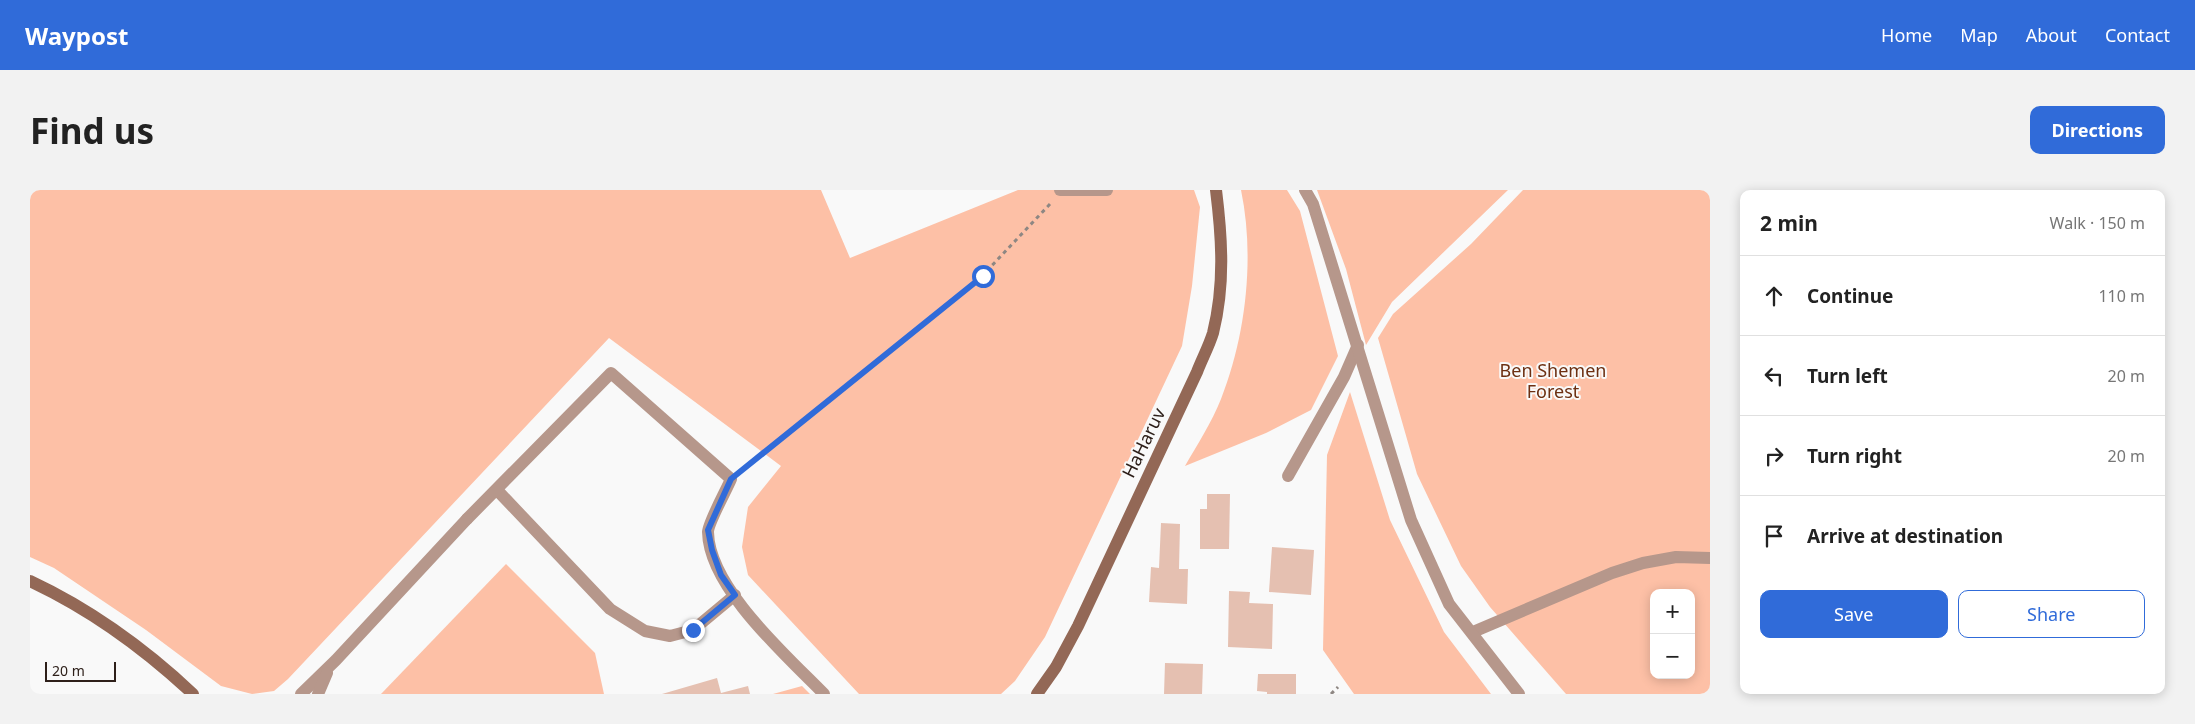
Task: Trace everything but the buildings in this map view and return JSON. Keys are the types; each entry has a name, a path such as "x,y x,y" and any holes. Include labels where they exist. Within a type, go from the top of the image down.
{"street":[{"path":"1062,190 1107,190"},
{"name":"HaHaruv","path":"1037,694 1056,667 1078,626 1197,372 1212,334 1221,276 1222,237 1216,190"},
{"path":"1305,190 1313,204 1412,520 1449,604 1473,632 1519,694"},
{"path":"1288,476 1344,377 1358,345"},
{"path":"301,694 336,660 467,519 611,373 731,479 708,530 712,550 721,575 771,640 824,694"},
{"path":"497,490 610,609 645,631 670,636 693,630 735,595"},
{"path":"1473,632 1612,573 1643,563 1676,558 1710,558"},
{"path":"30,581 94,615 204,694"},
{"path":"318,694 325,677 336,660"},
{"path":"167,669 193,694"}],"path":[{"path":"731,479 983,276 1062,190"},
{"path":"1331,694 1338,687"}],"green space":[{"path":"30,190 821,190 850,258 1018,190 1194,190 1200,207 1192,286 1182,346 1045,637 1015,681 1001,694 859,694 748,575 742,547 748,507 781,466 609,338 288,679 274,691 252,694 221,686 146,630 54,568 30,557"},
{"path":"1241,190 1287,190 1300,211 1338,356 1311,410 1266,433 1185,466 1209,425 1221,399 1237,349 1246,296 1247,269 1247,242"},
{"path":"1317,190 1508,190 1392,302 1366,345 1346,269"},
{"name":"Ben Shemen Forest","path":"1523,190 1710,190 1710,694 1566,694 1490,607 1461,566 1417,474 1378,338 1393,314 1471,244"},
{"path":"1350,392 1390,520 1444,632 1491,694 1354,694 1323,650 1327,455"},
{"path":"506,564 595,653 604,694 381,694"},
{"path":"802,686 810,694 773,694"}],"route":[{"path":"693,630 735,595 721,575 712,550 708,530 731,479 983,276"}]}
